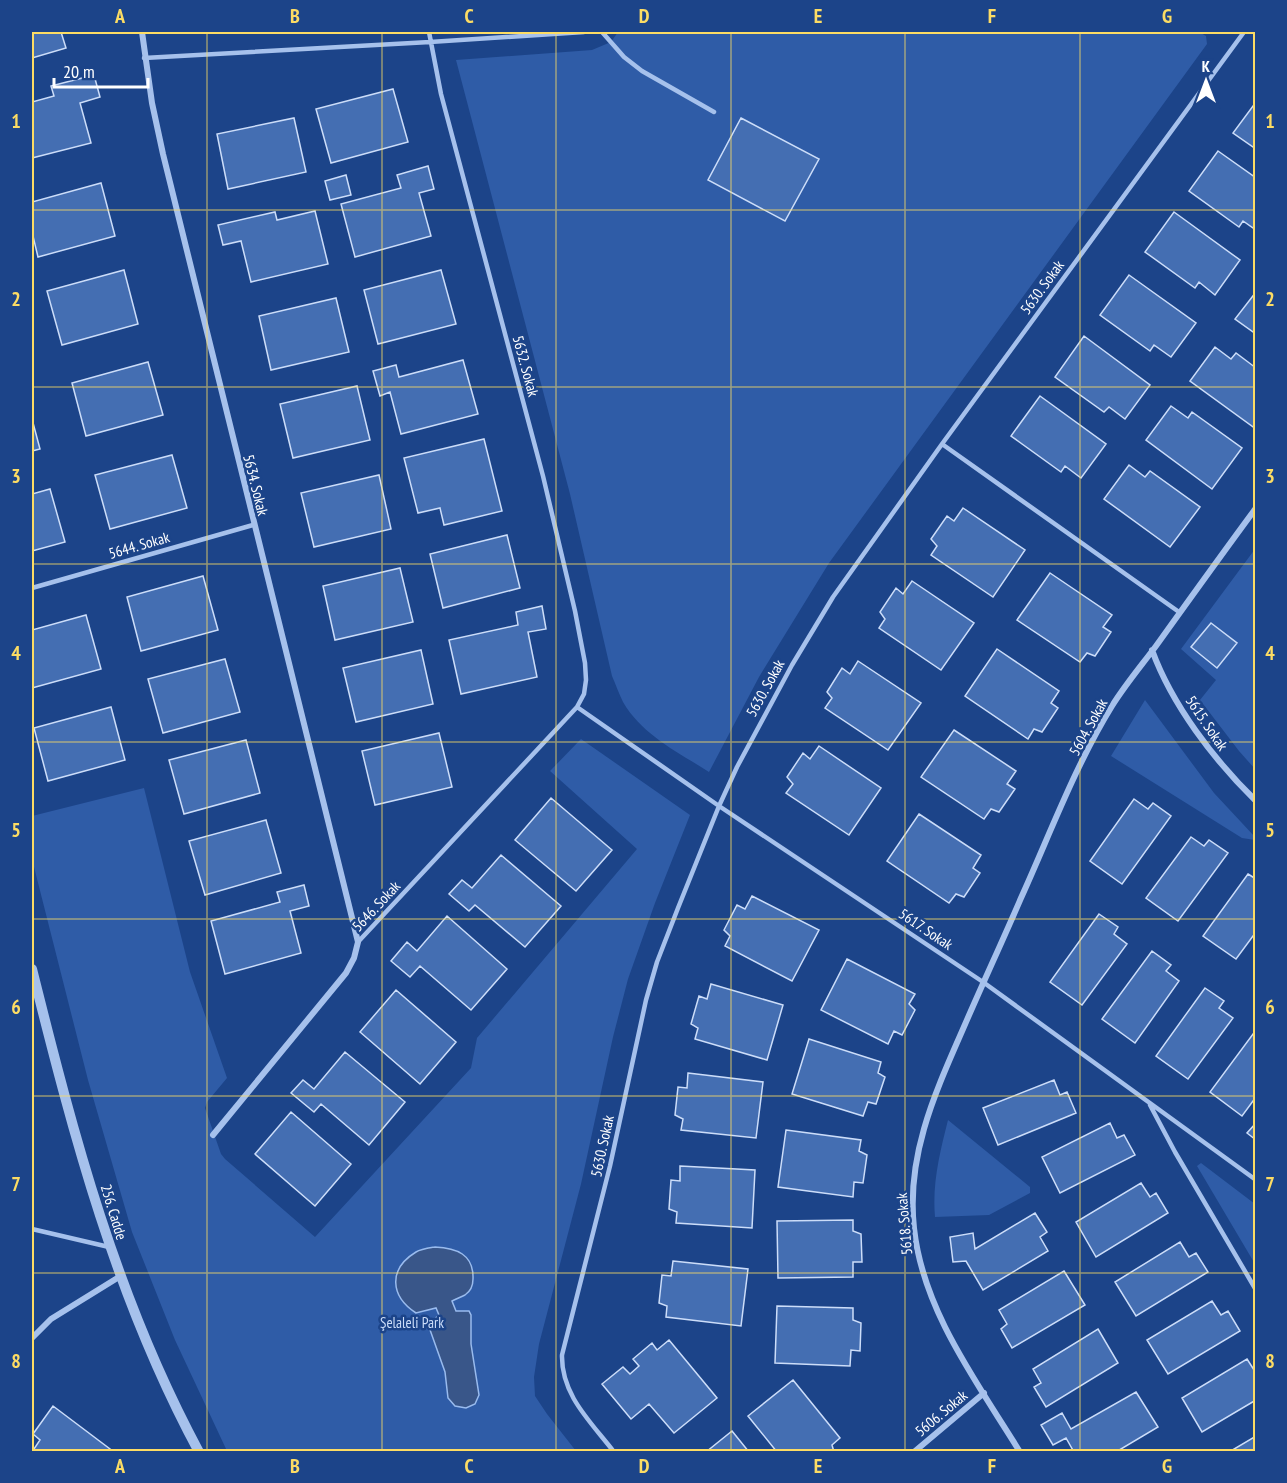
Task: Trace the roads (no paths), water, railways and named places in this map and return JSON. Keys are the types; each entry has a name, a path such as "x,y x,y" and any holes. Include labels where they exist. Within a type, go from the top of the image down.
{"street":[{"name":"5634. Sokak","path":"142,32 144,58 163,154 358,942"},
{"name":"5604. Sokak","path":"983,982 1088,749 1114,703 1256,508"},
{"name":"5615. Sokak","path":"1152,650 1162,676 1186,716 1220,763 1256,801"},
{"name":"5646. Sokak","path":"213,1135 346,973 354,958 358,942"},
{"name":"256. Cadde","path":"32,969 66,1104 119,1277 147,1346 199,1452"},
{"name":"5618. Sokak","path":"983,982 933,1097 921,1138 914,1169 912,1197 914,1227 919,1260 925,1279 952,1339 1020,1452"},
{"path":"32,1338 51,1319 119,1277"},
{"name":"5606. Sokak","path":"914,1452 984,1393"}],"lane":[{"name":"5632. Sokak","path":"429,32 441,94 543,476 575,611 586,680 584,694 577,707"},
{"path":"144,58 584,32"},
{"path":"602,32 633,65 714,112"},
{"name":"5630. Sokak","path":"614,1452 570,1394 563,1376 562,1355 610,1166 646,1000 666,940 719,806 765,712 833,597 942,444 1244,32"},
{"path":"942,444 1179,612"},
{"name":"5644. Sokak","path":"32,588 253,525"},
{"name":"5617. Sokak","path":"577,707 719,806 983,982 1256,1180"},
{"name":"5646. Sokak","path":"358,942 577,707"},
{"path":"1148,1102 1256,1290"},
{"path":"32,1229 109,1247"}],"park label":[{"name":"Şelaleli Park","path":"412,1322"}]}
